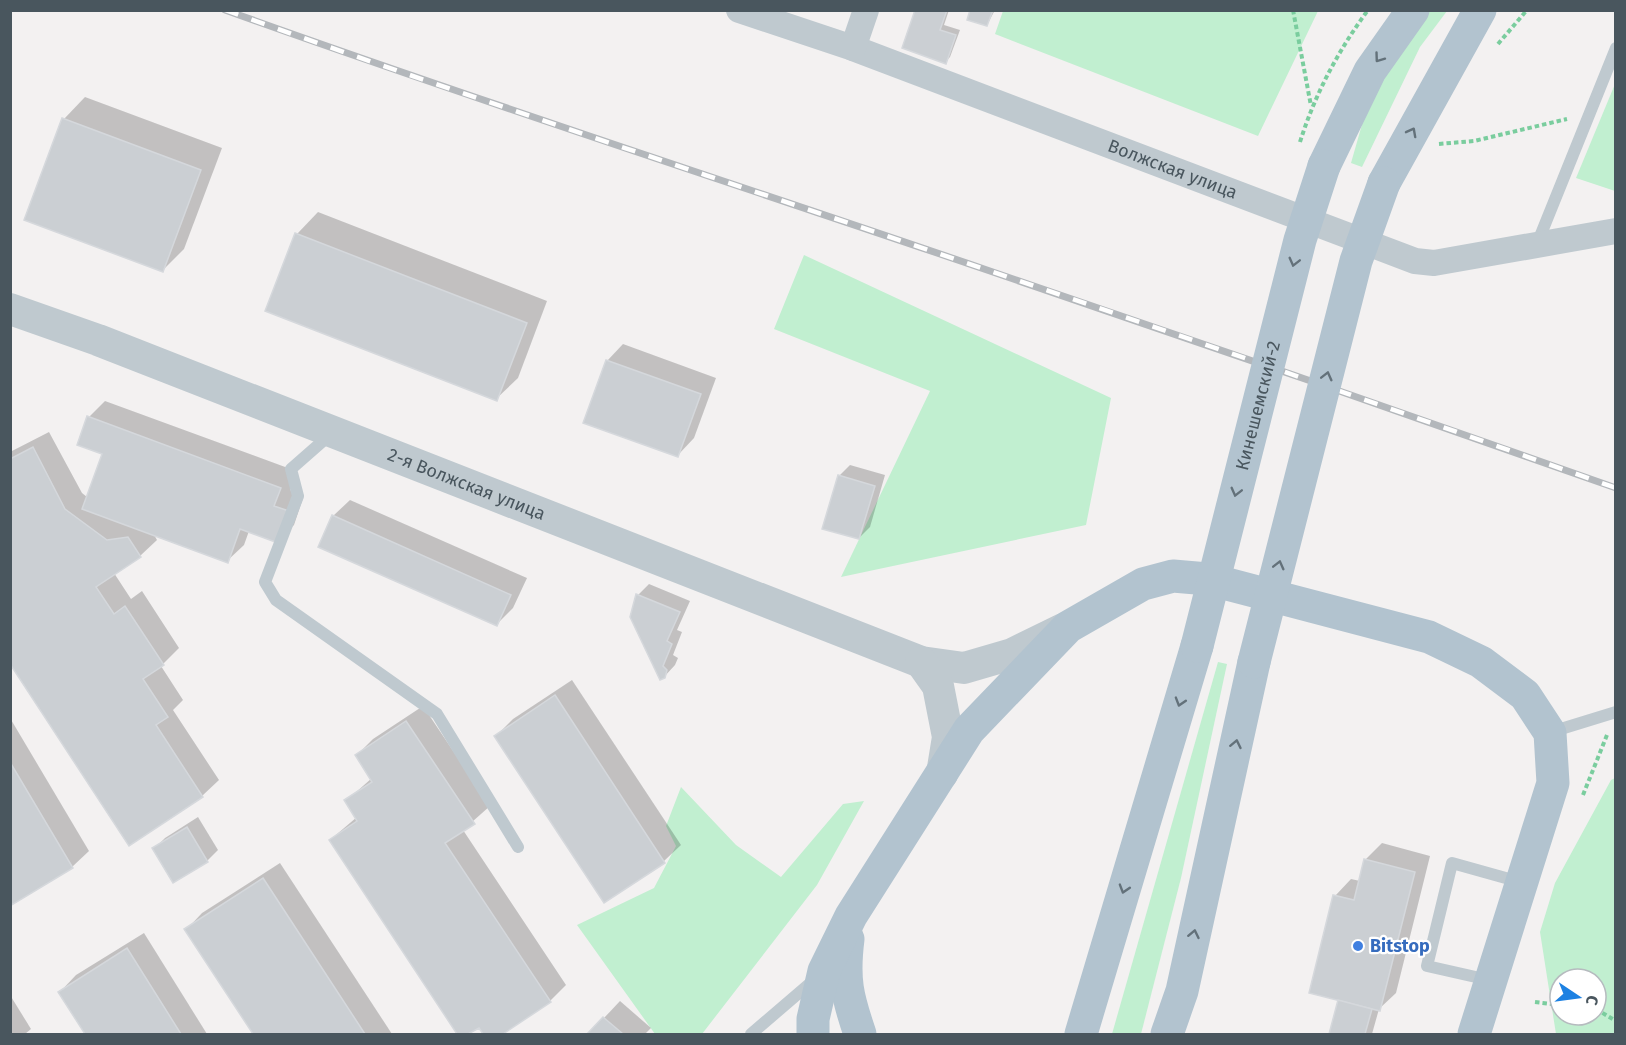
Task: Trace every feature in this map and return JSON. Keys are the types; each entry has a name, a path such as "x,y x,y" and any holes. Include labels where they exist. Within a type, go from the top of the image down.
{"main road":[{"name":"Кинешемский-2","path":"1097,978 1197,646 1300,240 1324,166 1370,71 1413,10"},
{"path":"1167,1035 1182,991 1254,662 1356,261 1384,183 1480,10"},
{"path":"813,1035 813,1019 824,971 851,916 969,730 1068,627 1143,584 1173,576 1208,579 1429,637 1481,662 1525,694 1550,733 1553,783 1474,1035"},
{"path":"851,916 844,971 848,997 860,1035"},
{"path":"1064,1035 1097,978"},
{"path":"1082,1035 1097,978"},
{"path":"1178,1035 1182,991"}],"street":[{"name":"Волжская улица","path":"739,10 853,48 1415,261 1434,263 1616,231"},
{"path":"853,48 866,10"},
{"name":"2-я Волжская улица","path":"10,309 333,432 921,662 964,668 1012,654 1068,627"},
{"path":"921,662 938,686 948,737 941,777"}],"lane":[{"path":"1537,244 1616,48"},
{"path":"333,432 291,469 298,496 265,582 276,600 437,714 518,847"},
{"path":"1550,733 1616,712"},
{"path":"1490,980 1427,966 1452,863 1521,882"},
{"path":"751,1035 824,971"}],"path":[{"path":"1293,10 1311,106"},
{"path":"1298,147 1311,106 1343,44 1368,10"},
{"path":"1430,145 1474,141 1588,114"},
{"path":"1535,1002 1548,1004"}],"green space":[{"path":"1003,10 1318,11 1258,136 995,34"},
{"path":"1428,11 1447,11 1420,47 1362,167 1351,163 1365,114 1405,38"},
{"path":"1615,84 1615,191 1576,178"},
{"path":"804,255 1111,398 1086,525 841,577 930,391 774,329"},
{"path":"1218,662 1227,664 1181,878 1141,1034 1112,1034"},
{"path":"1615,778 1615,1034 1556,1034 1555,1027 1608,1027 1608,967 1548,967 1548,983 1540,932 1555,883 1611,780"},
{"path":"681,787 736,845 781,877 843,804 864,801 817,885 702,1034 655,1034 577,925 654,888 676,846 666,826"}],"building":[{"path":"915,10 947,10 940,30 956,35 946,64 902,48"},
{"path":"970,10 993,10 987,26 967,20"},
{"path":"62,118 201,170 163,272 24,220"},
{"path":"295,233 527,323 497,401 265,311"},
{"path":"606,360 701,394 678,457 583,423"},
{"path":"87,416 281,488 274,506 289,511 278,543 240,529 228,563 82,509 102,454 77,445"},
{"path":"33,447 65,509 107,540 128,537 141,557 96,587 114,614 125,606 164,665 143,679 168,717 156,725 203,797 129,846 10,664 10,459"},
{"path":"838,475 875,486 859,539 822,529"},
{"path":"332,515 511,595 497,626 318,547"},
{"path":"636,594 680,612 667,641 672,644 663,666 667,670 665,678 660,680 630,617"},
{"path":"555,695 665,863 604,903 494,736"},
{"path":"406,721 475,824 445,843 551,1002 503,1034 483,1034 479,1028 468,1034 457,1034 329,840 357,821 344,800 372,782 355,755"},
{"path":"10,762 73,868 10,906"},
{"path":"187,827 208,862 173,883 152,848"},
{"name":"Bitstop","path":"1364,859 1415,872 1380,1011 1309,993 1333,895 1354,900"},
{"path":"263,878 365,1034 253,1034 184,929"},
{"path":"127,948 181,1034 85,1034 58,992"},
{"path":"1338,1000 1372,1009 1365,1034 1329,1034"},
{"path":"603,1017 623,1034 587,1034"}],"railway":[{"path":"225,10 1381,405 1616,488"}],"place":[{"name":"Bitstop","path":"1358,946"}]}
